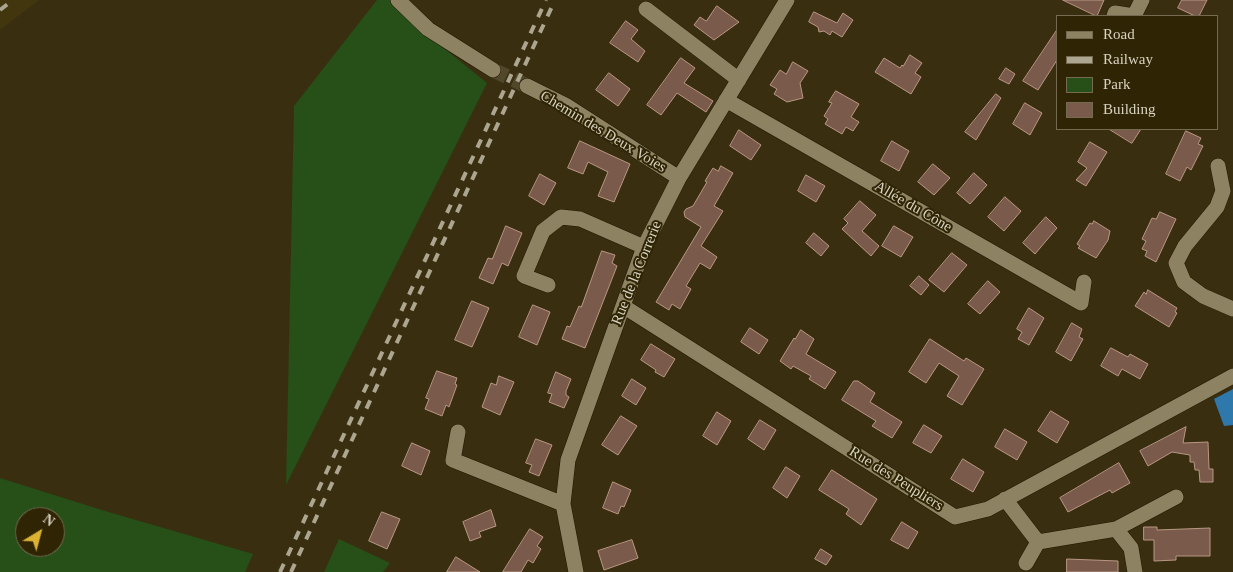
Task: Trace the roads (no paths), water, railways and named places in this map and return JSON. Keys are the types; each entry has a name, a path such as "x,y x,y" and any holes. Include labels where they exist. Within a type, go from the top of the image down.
{"street":[{"path":"398,0 428,30 493,70"},
{"name":"Rue de la Correrie","path":"576,572 563,504 568,460 644,247 679,178 787,0"},
{"path":"1134,15 1142,0"},
{"path":"646,9 738,80"},
{"path":"1114,15 1115,13 1128,15"},
{"name":"Chemin des Deux Voies","path":"527,86 567,106 679,178"},
{"name":"Allée du Cône","path":"726,100 1081,302 1084,282"},
{"path":"1218,166 1223,191 1218,206 1185,246 1176,263 1184,282 1203,296 1233,309"},
{"path":"548,285 524,276 543,231 562,217 580,219 644,247"},
{"name":"Rue des Peupliers","path":"623,306 955,517 988,509 1006,500 1233,376"},
{"path":"458,432 453,460 563,504"},
{"path":"1038,542 1116,528 1176,497"},
{"path":"1006,500 1038,542"},
{"path":"1116,528 1131,548 1136,572"},
{"path":"1026,563 1038,542"}],"water":[{"path":"1233,389 1233,425 1224,426 1214,399"}],"tunnel":[{"path":"493,70 527,86"}],"railway":[{"path":"0,10 13,0"},
{"path":"280,572 546,0"},
{"path":"291,572 555,0"}]}
